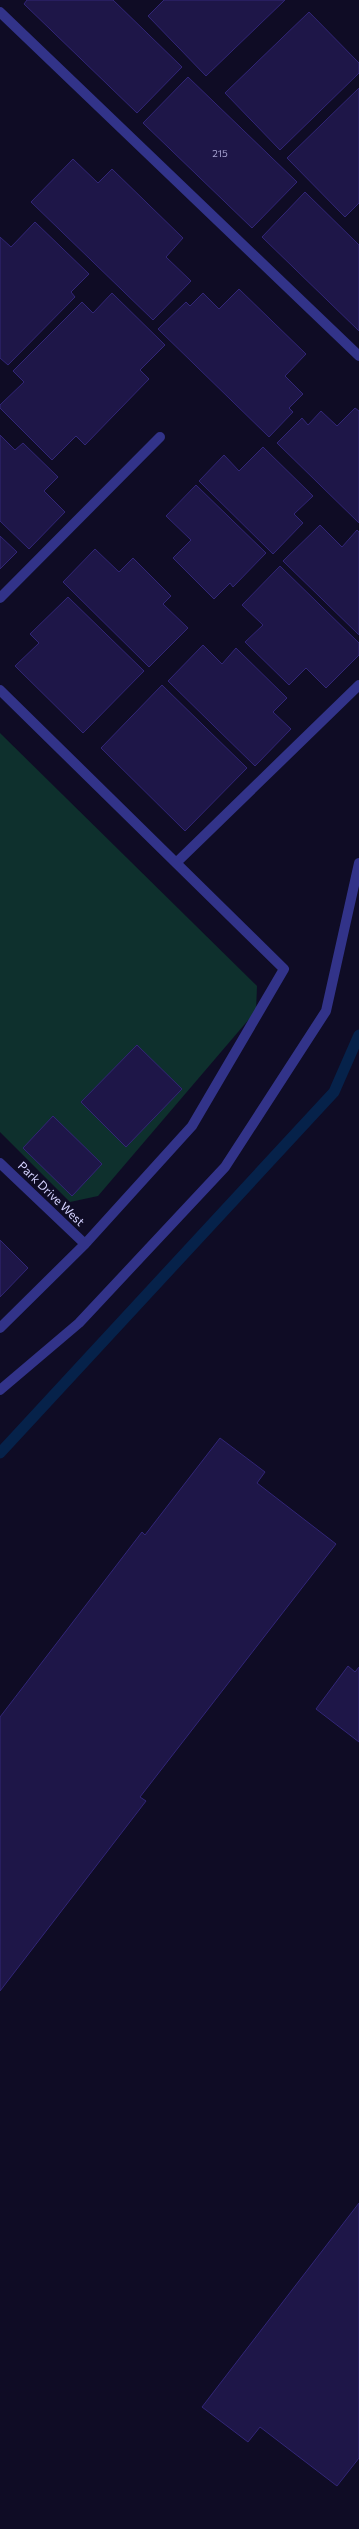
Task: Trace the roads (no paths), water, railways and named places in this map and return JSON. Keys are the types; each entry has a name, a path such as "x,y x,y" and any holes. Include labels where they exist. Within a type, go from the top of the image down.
{"street":[{"path":"0,12 359,356"},
{"path":"0,598 160,437"},
{"path":"176,863 359,685"},
{"path":"0,690 284,969 192,1126 85,1244 0,1328"},
{"path":"0,1390 79,1323 226,1167 326,1011 359,863"},
{"name":"Park Drive West","path":"0,1163 85,1244"}],"waterway":[{"path":"0,1453 334,1092 359,1035"}]}
